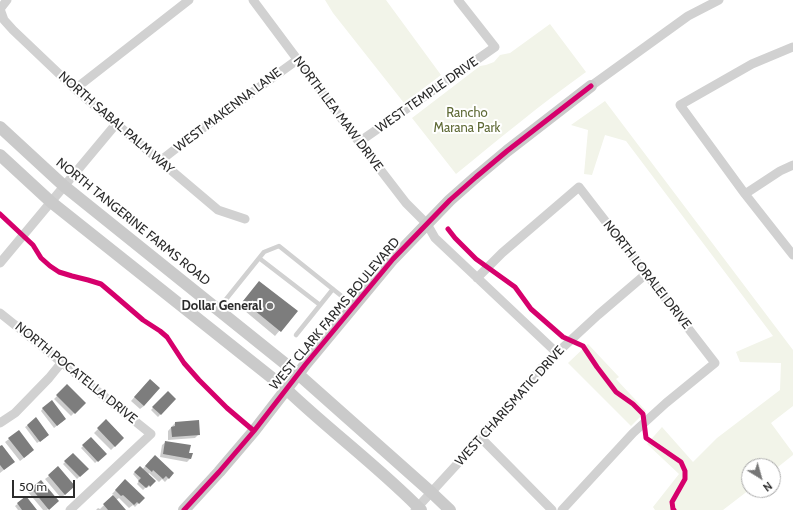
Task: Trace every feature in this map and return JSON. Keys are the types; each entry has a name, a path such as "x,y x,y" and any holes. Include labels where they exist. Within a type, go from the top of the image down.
{"street":[{"path":"0,10 7,0"},
{"path":"75,89 189,0"},
{"name":"NORTH LEA MAW DRIVE","path":"253,0 406,203 427,224 435,238 557,353"},
{"name":"WEST TEMPLE DRIVE","path":"359,142 495,47 458,0"},
{"name":"WEST CLARK FARMS BOULEVARD","path":"184,510 254,431 298,374 393,258 450,200 501,155 591,86 688,16 719,0"},
{"name":"NORTH SABAL PALM WAY","path":"0,10 4,20 13,30 75,89 116,124 218,210 245,219"},
{"path":"793,47 752,64 680,105 745,194 793,255"},
{"name":"WEST MAKENNA LANE","path":"160,161 297,60"},
{"path":"0,263 116,124"},
{"name":"NORTH TANGERINE FARMS ROAD","path":"0,127 64,186 298,374 314,390 432,492 450,510"},
{"path":"0,155 51,202 286,389 366,458 418,509"},
{"path":"745,194 780,171 793,165"},
{"name":"NORTH LORALEI DRIVE","path":"477,278 502,253 579,187 715,363 666,403 634,432 562,510"},
{"name":"WEST CHARISMATIC DRIVE","path":"418,509 546,363 598,315 646,274"},
{"name":"NORTH POCATELLA DRIVE","path":"0,313 151,434 70,510"},
{"path":"0,422 15,413 50,378 62,362"},
{"path":"480,438 552,510"}],"lane":[{"path":"218,310 264,252 279,246 354,306"},
{"path":"259,258 320,305"},
{"path":"296,335 333,289"}],"green space":[{"name":"Rancho Marana Park","path":"325,0 386,0 441,75 404,103 333,13"},
{"name":"Rancho Marana Park","path":"550,24 586,72 536,109 456,174 412,118 480,66 494,62 500,55 510,53"},
{"path":"605,101 793,350 793,406 771,423 793,455 781,465 781,458 741,458 741,496 723,510 655,510 653,507 679,474 647,444 662,427 693,462 717,438 780,390 781,363 740,362 736,352 773,336 626,141 605,135 592,175 584,174 588,130 571,125"},
{"path":"588,344 619,377 616,379 646,411 631,426 568,363"}],"building":[{"name":"Dollar General","path":"259,281 298,311 281,332 243,301"},
{"path":"150,379 160,388 144,406 134,397"},
{"path":"67,384 86,403 75,414 56,395"},
{"path":"168,391 176,399 161,415 152,407"},
{"path":"52,400 66,419 57,426 42,408"},
{"path":"36,417 49,435 40,442 27,425"},
{"path":"106,419 124,438 115,447 97,428"},
{"path":"199,420 200,435 172,437 171,427 175,426 175,422"},
{"path":"19,430 34,450 24,458 8,438"},
{"path":"91,437 107,454 98,462 82,445"},
{"path":"165,441 191,445 189,453 193,453 191,459 163,454"},
{"path":"2,445 15,462 4,470 0,465 0,446"},
{"path":"73,453 89,469 80,477 64,461"},
{"path":"155,455 174,473 169,479 166,476 163,479 153,470 152,472 145,466"},
{"path":"58,466 75,486 65,495 48,475"},
{"path":"140,466 156,481 150,487 149,485 146,488 138,481 141,478 134,472"},
{"path":"125,479 145,498 139,504 137,502 134,505 115,490"},
{"path":"41,480 59,501 49,510 31,488"},
{"path":"113,495 126,510 108,510 103,504"},
{"path":"26,496 37,510 22,510 17,503"}],"cycle path":[{"path":"184,510 254,431 305,365 393,259 450,200 476,177 591,86"},
{"path":"0,214 33,245 41,258 50,266 59,272 101,284 143,320 160,331 167,337 184,363 199,380 227,408 254,431"},
{"path":"448,229 476,259 515,287 531,309 563,337 583,346 616,392 633,404 643,414 646,438 681,462 685,471 685,479 672,502 674,510"}],"place":[{"name":"Dollar General","path":"270,306"}]}
